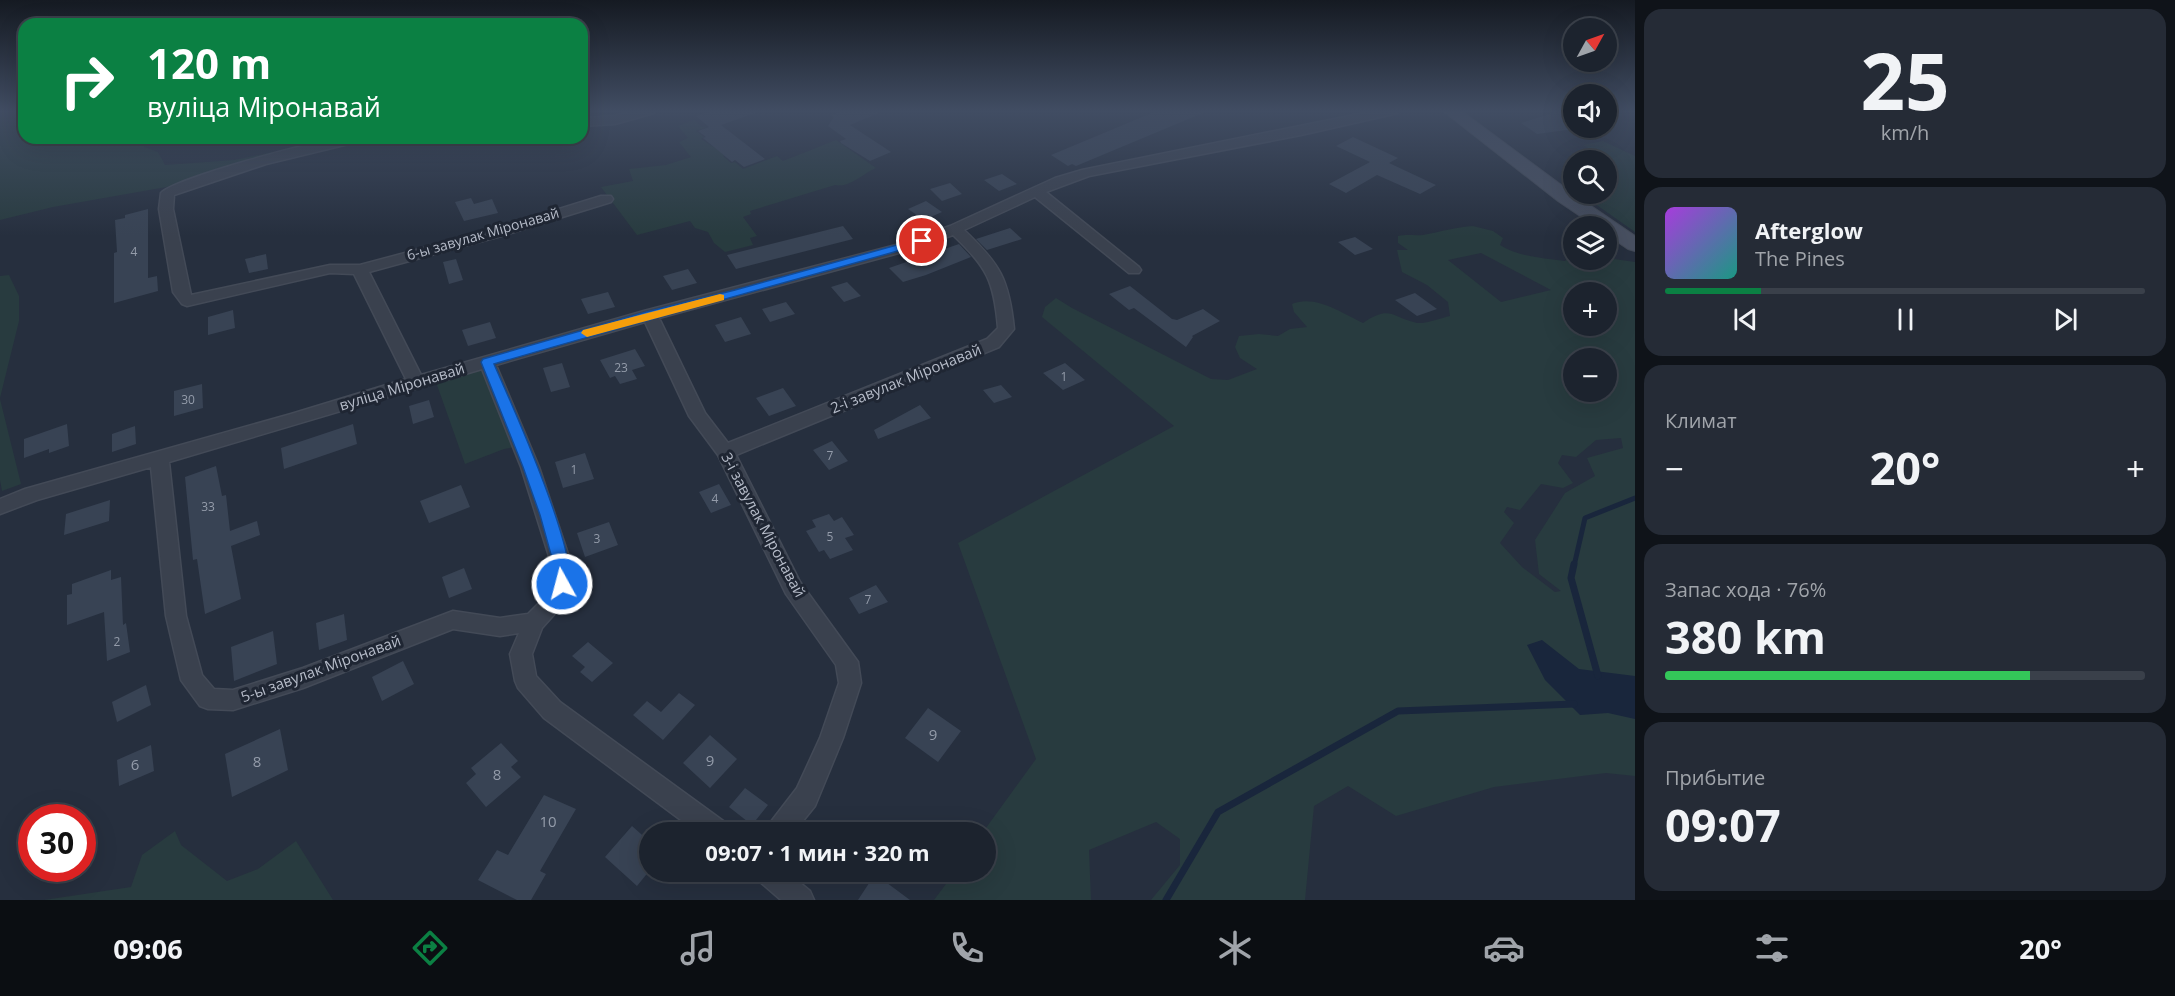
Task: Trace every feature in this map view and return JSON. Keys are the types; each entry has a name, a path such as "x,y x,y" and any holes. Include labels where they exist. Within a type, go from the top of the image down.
{"main road":[{"path":"1506,152 1565,197 1635,245"}],"street":[{"name":"6-ы завулак Міронавай","path":"293,152 275,156 168,193 166,209 181,292 187,301 330,269 346,267 360,270 496,233 606,199"},
{"name":"вуліца Міронавай","path":"0,507 32,494 293,420 416,382 650,315 905,247 955,229 1036,191 1087,173 1197,152"},
{"path":"1036,191 1134,270"},
{"name":"2-і завулак Міронавай","path":"725,452 993,343 1006,329 1001,287 992,265 955,229"},
{"path":"360,270 416,382"},
{"name":"3-і завулак Міронавай","path":"650,315 698,416 725,452 793,588 847,662 850,683 831,738 806,797 787,822"},
{"path":"487,362 530,467 563,569 562,584 552,603 534,622 521,654 526,681 552,710 703,822"},
{"name":"5-ы завулак Міронавай","path":"159,458 176,616 192,680 208,699 233,700 303,678 453,620 501,627 534,622"},
{"path":"780,882 801,900"}],"green space":[{"path":"0,152 158,152 165,165 234,160 273,152 172,186 53,207 0,220"},
{"path":"687,152 721,152 731,163 735,162 743,169 777,156 783,161 806,152 853,152 876,168 846,184 835,185 750,211 751,214 743,217 757,236 750,238 753,245 725,252 714,243 708,232 695,228 690,221 637,235 601,187 633,181 629,169 666,165 691,157"},
{"path":"1617,152 1626,152 1635,156 1635,232 1617,219 1617,216 1612,216 1595,204 1617,204"},
{"path":"1473,226 1493,231 1503,238 1500,245 1507,249 1531,256 1563,261 1563,270 1617,270 1617,259 1635,262 1635,776 1606,773 1494,787 1396,816 1348,786 1314,806 1305,900 1151,900 1180,865 1180,839 1156,822 1089,850 1091,900 934,900 948,882 996,882 996,822 990,822 1036,759 958,543 1174,426 1042,317 1045,307 1056,298 1211,379 1228,380 1257,369 1240,358 1235,347 1239,336 1259,334 1278,336 1290,329 1307,327 1294,312 1292,304 1310,301 1319,303 1363,323 1372,317 1386,313 1417,323 1450,316 1448,302 1427,285 1402,272 1397,250 1408,250 1398,243 1398,236 1423,235","holes":["1481,253 1551,290 1501,302 1448,260","1621,438 1623,448 1587,458 1595,476 1565,493 1535,540 1539,574 1561,591 1555,592 1522,567 1500,543 1514,523 1504,512 1507,507 1520,510 1541,484 1563,488 1573,483 1558,463 1562,455 1576,457 1596,440"]},
{"path":"9,275 19,296 19,321 0,398 0,276"},
{"path":"478,369 483,370 515,447 465,464 437,385 442,380"},
{"path":"0,399 21,484 2,491 0,480"},
{"path":"175,831 181,845 227,881 258,869 296,841 333,900 44,900 131,887 142,855"}],"water":[{"path":"1542,640 1579,669 1635,676 1635,719 1608,713 1580,715 1545,680 1527,645"}],"building":[{"path":"720,152 756,152 765,159 744,167 735,160 732,162"},
{"path":"856,152 891,152 870,161"},
{"path":"1058,152 1110,152 1076,166 1072,164 1068,166 1051,155"},
{"path":"1349,152 1385,152 1398,158 1389,163 1436,185 1420,194 1377,175 1346,193 1329,184 1370,162"},
{"path":"1002,174 1017,184 999,191 984,180"},
{"path":"950,183 962,194 942,201 930,189"},
{"path":"471,198 474,204 492,199 498,213 464,221 455,202"},
{"path":"926,201 942,212 924,220 908,209"},
{"path":"148,209 148,278 157,276 158,291 114,303 114,253 117,252 115,220"},
{"path":"843,226 853,239 736,269 727,255"},
{"path":"1010,228 1022,239 987,250 976,239"},
{"path":"1355,237 1373,249 1355,255 1338,242"},
{"path":"959,244 971,257 926,275 903,282 889,268"},
{"path":"266,254 268,269 249,273 245,259"},
{"path":"456,259 463,280 449,284 443,262"},
{"path":"688,269 697,283 672,290 663,276"},
{"path":"847,282 861,296 844,302 831,287"},
{"path":"1130,286 1172,319 1177,320 1203,309 1220,321 1192,336 1186,347 1134,308 1129,310 1109,294"},
{"path":"608,292 615,307 588,314 581,299"},
{"path":"1415,293 1437,309 1417,316 1395,300"},
{"path":"786,302 795,314 770,322 762,309"},
{"path":"233,310 235,328 208,335 208,317"},
{"path":"741,317 751,334 725,342 715,325"},
{"path":"490,322 496,338 468,346 462,330"},
{"path":"635,349 645,366 632,370 637,379 620,384 615,376 610,378 600,360"},
{"path":"562,363 570,387 551,392 543,368"},
{"path":"1065,363 1085,380 1063,390 1043,373"},
{"path":"202,384 203,408 174,416 174,391"},
{"path":"1001,385 1012,397 994,403 983,390"},
{"path":"783,388 796,406 769,416 756,398"},
{"path":"429,400 434,417 413,424 409,406"},
{"path":"920,405 931,418 878,439 874,430"},
{"path":"67,424 69,446 49,453 49,449 24,458 24,439"},
{"path":"353,424 357,444 284,469 281,448"},
{"path":"135,426 136,444 112,452 112,434"},
{"path":"832,441 848,461 829,470 813,450"},
{"path":"585,453 594,479 563,488 555,462"},
{"path":"216,466 222,496 226,495 230,531 257,521 260,535 231,546 241,599 205,614 197,559 193,560 185,477"},
{"path":"719,484 731,505 711,513 699,492"},
{"path":"461,485 470,507 429,523 420,501"},
{"path":"110,500 109,521 64,535 66,514"},
{"path":"829,514 834,521 842,517 854,535 845,538 853,550 830,559 824,550 819,552 806,531 816,527 812,520"},
{"path":"609,522 618,545 585,557 577,533"},
{"path":"464,568 472,589 449,598 442,577"},
{"path":"111,570 111,580 121,577 123,625 126,623 130,652 107,661 104,612 67,625 67,595 72,594 72,584"},
{"path":"876,585 888,602 859,614 849,598"},
{"path":"344,614 347,640 319,650 316,623"},
{"path":"273,631 277,664 234,681 231,647"},
{"path":"588,642 613,663 592,682 580,672 585,667 572,656"},
{"path":"403,661 414,684 382,701 372,677"},
{"path":"146,685 151,705 117,722 112,702"},
{"path":"679,693 695,705 663,740 633,715 647,701 661,712"},
{"path":"928,708 961,731 938,762 905,738"},
{"path":"280,729 288,770 232,797 225,754"},
{"path":"710,735 737,759 710,788 683,763"},
{"path":"501,743 518,761 511,767 521,777 486,807 466,783 476,774 471,768"},
{"path":"151,745 154,771 119,786 117,760"},
{"path":"745,788 768,805 754,822 748,822 729,807"},
{"path":"544,795 576,809 540,871 546,874 531,900 517,900 478,880 497,850 508,855"},
{"path":"632,826 639,832 640,882 637,886 605,857"},
{"path":"870,882 886,882 910,900 858,900"}],"waterway":[{"path":"1574,566 1585,518 1635,498"},
{"path":"1574,564 1571,578 1598,676"},
{"path":"1166,900 1218,812 1398,711 1574,704"}],"slow traffic":[{"path":"587,333 720,297"}],"route":[{"path":"562,584 563,569 547,515 487,362 922,241"}]}
